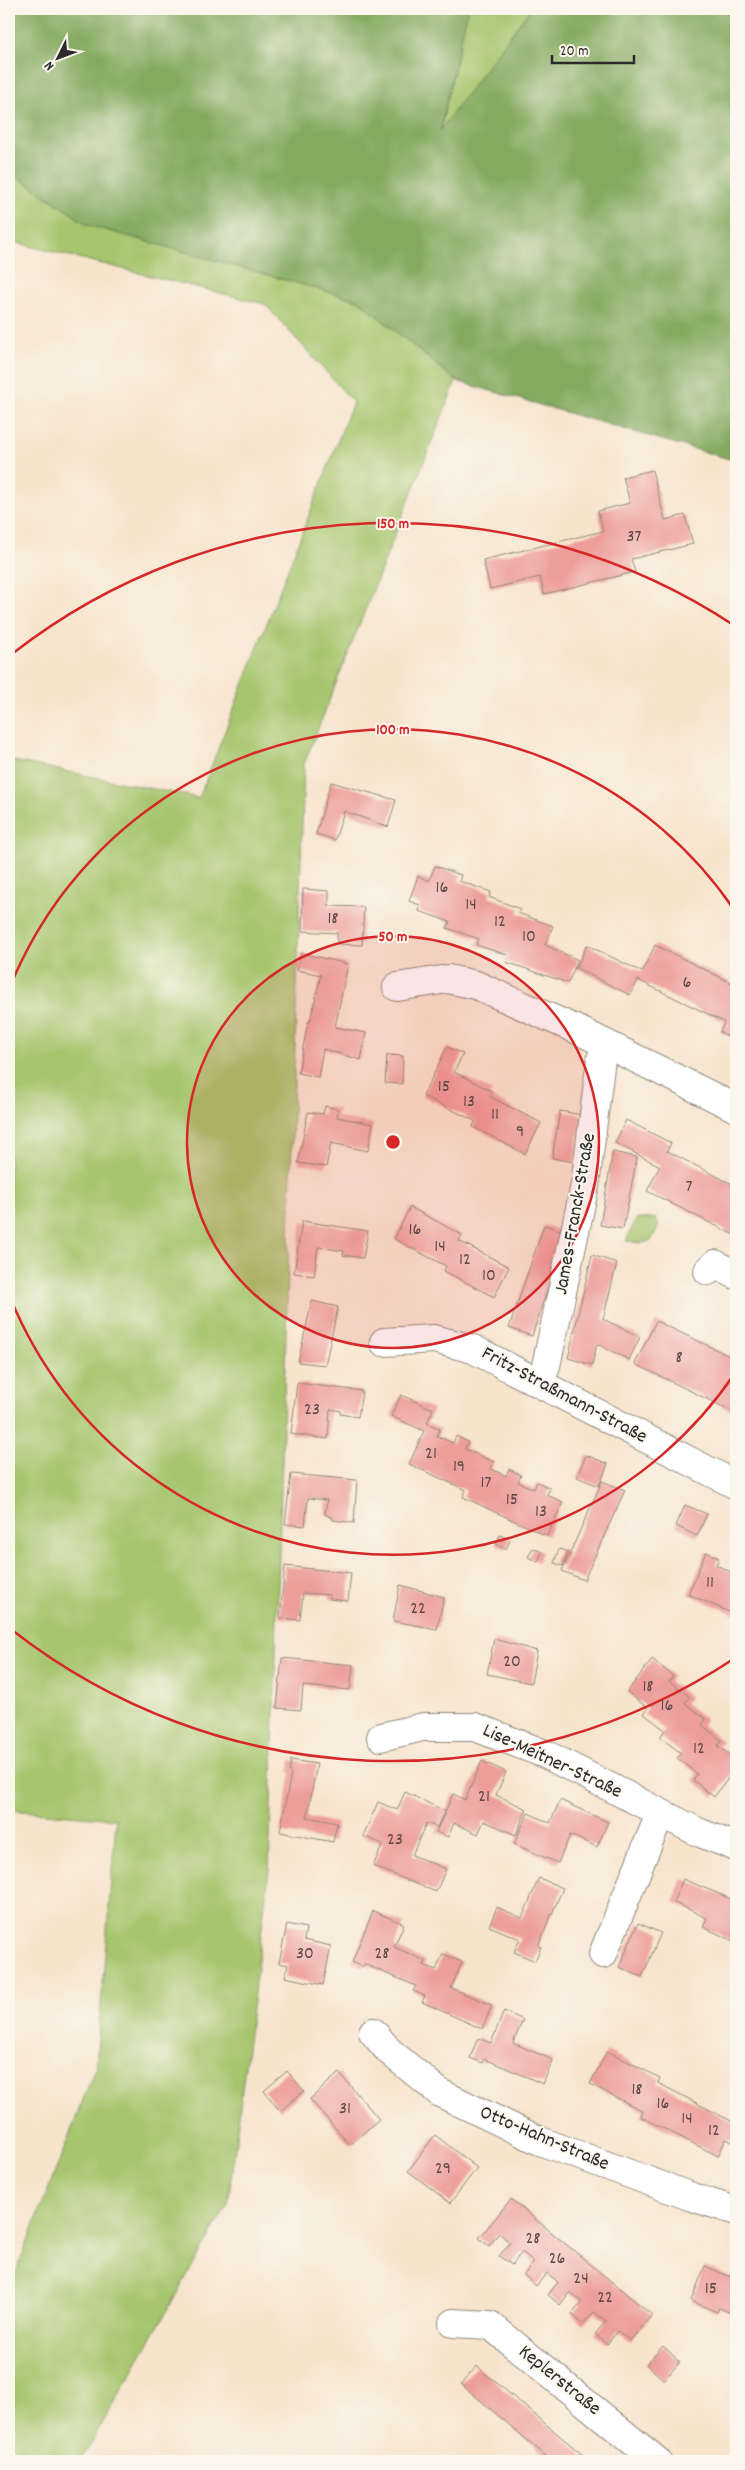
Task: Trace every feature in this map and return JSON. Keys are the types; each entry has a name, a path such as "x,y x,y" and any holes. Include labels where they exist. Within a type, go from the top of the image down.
{"street":[{"path":"397,987 448,979 476,985 607,1045 736,1108"},
{"name":"James-Franck-Straße","path":"540,1382 546,1366 577,1224 601,1059 607,1045"},
{"path":"708,1271 715,1264 736,1275"},
{"name":"Fritz-Straßmann-Straße","path":"384,1342 434,1339 462,1345 540,1382 736,1485"},
{"name":"Lise-Meitner-Straße","path":"381,1737 423,1727 475,1727 545,1754 660,1814 736,1847"},
{"path":"603,1954 660,1814"},
{"name":"Otto-Hahn-Straße","path":"373,2032 389,2051 440,2093 540,2141 692,2197 736,2211"},
{"name":"Keplerstraße","path":"453,2323 490,2325 657,2461"}],"green space":[{"path":"9,9 468,9 440,130 530,9 736,9 736,461 456,381 358,300 88,225 9,171"},
{"path":"468,9 530,9 440,132"},
{"path":"9,171 88,225 358,300 456,381 304,764 269,1870 228,2204 81,2461 9,2461 9,2291 96,2066 116,1819 9,1810 9,760 199,798 353,402 265,304 9,241"},
{"path":"655,1218 659,1226 651,1241 641,1243 626,1241 636,1219"}],"building":[{"path":"652,470 665,520 685,515 693,544 631,559 635,572 544,594 540,577 490,589 483,560 603,531 598,511 630,503 623,477"},
{"path":"331,782 396,800 388,827 344,811 335,840 316,834"},
{"path":"435,866 461,875 459,881 491,892 489,897 520,909 518,913 553,926 545,945 578,960 568,983 506,962 508,955 476,945 479,939 447,928 450,922 419,911 420,905 409,901 418,876 429,881"},
{"path":"303,889 329,891 329,906 364,907 362,945 337,944 337,933 302,931"},
{"path":"587,945 642,972 655,945 736,985 736,1040 720,1032 724,1022 638,980 630,995 576,968"},
{"path":"301,953 348,964 335,1027 366,1033 361,1060 323,1049 318,1077 298,1073 308,1022 310,1022 321,975 297,970"},
{"path":"447,1047 463,1054 454,1072 492,1091 489,1096 541,1123 525,1154 473,1127 475,1121 423,1096"},
{"path":"387,1055 403,1056 402,1084 385,1083"},
{"path":"325,1106 338,1109 337,1117 373,1124 368,1151 331,1143 326,1167 298,1163 308,1112 323,1114"},
{"path":"560,1111 582,1115 574,1162 552,1158"},
{"path":"626,1120 671,1143 667,1151 736,1186 736,1236 647,1191 660,1166 615,1143"},
{"path":"613,1152 637,1157 623,1229 600,1225"},
{"path":"410,1207 462,1235 459,1241 509,1267 494,1297 444,1271 446,1266 394,1239"},
{"path":"302,1221 368,1231 363,1258 343,1255 344,1251 318,1247 314,1276 294,1273"},
{"path":"544,1225 566,1232 532,1336 509,1328"},
{"path":"592,1255 617,1263 603,1319 640,1337 629,1360 597,1344 592,1365 568,1358"},
{"path":"312,1301 338,1307 325,1365 298,1362"},
{"path":"656,1321 736,1359 736,1413 635,1364"},
{"path":"297,1383 362,1391 358,1417 340,1414 341,1411 330,1409 328,1439 291,1434"},
{"path":"401,1395 433,1409 427,1423 440,1429 437,1436 453,1443 456,1436 468,1442 465,1449 494,1462 491,1469 506,1476 509,1469 521,1475 518,1482 534,1489 537,1482 550,1488 547,1495 563,1502 547,1536 463,1497 466,1490 409,1464 424,1431 391,1416"},
{"path":"586,1455 608,1464 599,1486 577,1477"},
{"path":"291,1474 357,1480 354,1523 333,1520 333,1518 325,1514 327,1500 308,1498 305,1526 285,1524"},
{"path":"602,1481 625,1490 584,1580 562,1571"},
{"path":"685,1505 707,1514 697,1536 676,1526"},
{"path":"500,1535 510,1540 506,1549 496,1544"},
{"path":"533,1548 542,1552 538,1562 528,1557"},
{"path":"559,1549 568,1552 563,1566 554,1563"},
{"path":"706,1552 719,1558 716,1565 731,1572 736,1565 736,1615 688,1594"},
{"path":"285,1566 351,1573 348,1601 330,1599 330,1595 303,1593 300,1620 280,1618"},
{"path":"400,1585 444,1597 437,1629 393,1621"},
{"path":"494,1639 537,1651 531,1683 487,1674"},
{"path":"282,1658 353,1665 350,1690 303,1686 301,1710 277,1708"},
{"path":"652,1659 673,1676 669,1681 690,1697 685,1703 706,1719 702,1725 722,1741 718,1746 736,1759 736,1768 714,1797 693,1780 697,1774 677,1758 681,1753 660,1737 665,1730 644,1714 648,1708 627,1692"},
{"path":"291,1760 317,1764 307,1817 337,1823 333,1842 280,1832 291,1773 289,1772"},
{"path":"482,1761 506,1772 496,1795 527,1809 516,1835 484,1821 478,1834 454,1823 448,1837 436,1832 453,1794 465,1800"},
{"path":"405,1792 445,1811 437,1827 426,1823 412,1855 446,1869 436,1892 373,1866 383,1844 363,1836 378,1802 397,1810"},
{"path":"560,1800 608,1822 597,1847 570,1835 558,1863 514,1844 528,1813 550,1823"},
{"path":"539,1878 563,1888 538,1946 541,1947 535,1961 514,1952 520,1939 489,1926 497,1907 522,1918"},
{"path":"683,1879 736,1901 736,1942 703,1927 707,1918 673,1902"},
{"path":"373,1911 404,1924 394,1947 426,1961 424,1965 436,1970 443,1954 462,1962 451,1988 492,2005 482,2029 422,2002 425,1996 413,1991 416,1986 364,1964 363,1967 352,1962"},
{"path":"638,1923 661,1933 642,1977 619,1967"},
{"path":"287,1924 306,1928 304,1940 331,1946 323,1985 285,1977 288,1965 279,1963"},
{"path":"504,2011 523,2020 513,2043 553,2060 543,2084 485,2059 483,2063 470,2058 478,2038 491,2043"},
{"path":"607,2051 660,2078 658,2083 735,2123 736,2120 736,2144 726,2139 718,2156 641,2117 643,2111 590,2084"},
{"path":"287,2071 304,2091 280,2111 264,2091"},
{"path":"339,2073 379,2119 350,2145 310,2099"},
{"path":"435,2135 477,2168 450,2203 408,2171"},
{"path":"511,2199 652,2315 630,2341 618,2331 607,2344 595,2334 606,2321 594,2312 583,2324 572,2314 582,2302 570,2292 560,2305 548,2295 558,2282 547,2273 536,2286 524,2275 534,2262 522,2252 512,2265 499,2256 510,2243 499,2233 489,2246 479,2238"},
{"path":"705,2266 731,2277 732,2274 736,2276 736,2315 719,2308 717,2312 691,2301"},
{"path":"663,2346 680,2362 664,2380 646,2364"},
{"path":"477,2366 590,2461 552,2461 461,2384"}]}
